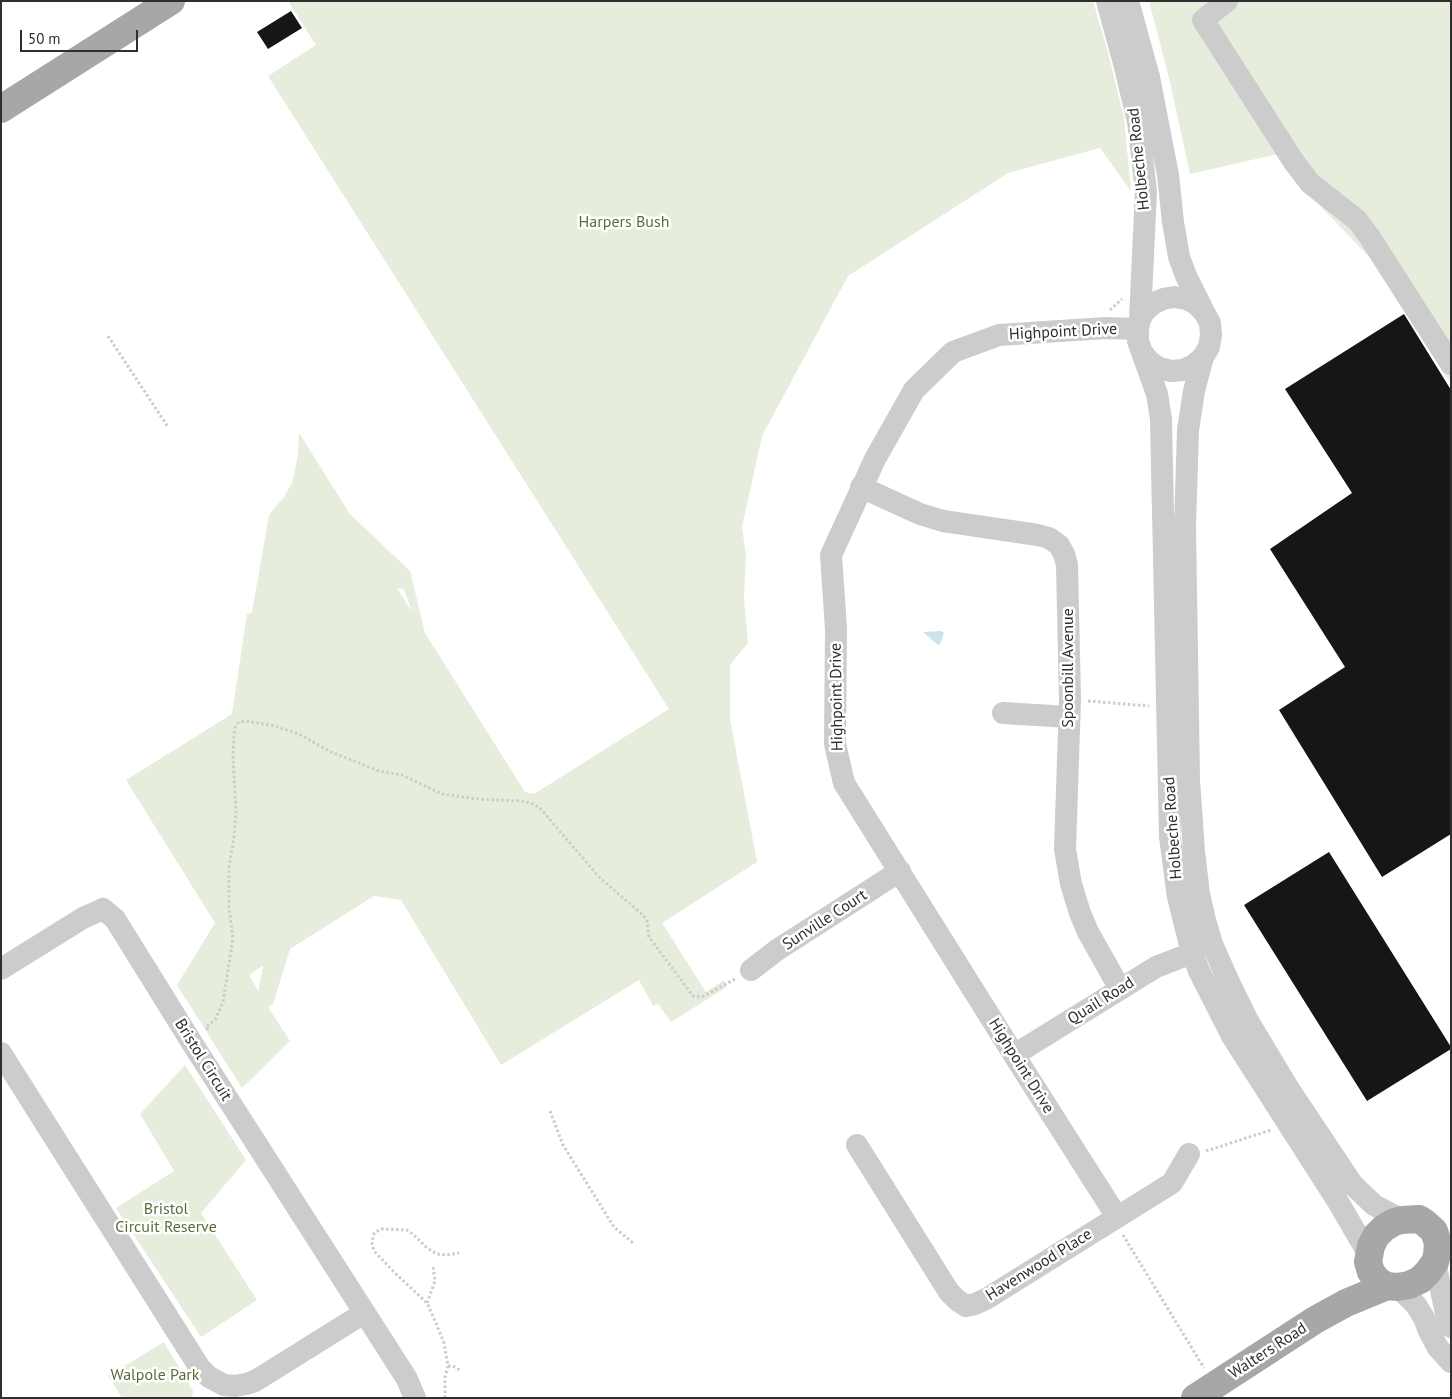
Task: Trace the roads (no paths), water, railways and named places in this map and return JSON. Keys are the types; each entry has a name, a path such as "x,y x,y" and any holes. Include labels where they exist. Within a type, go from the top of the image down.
{"main road":[{"path":"1,108 171,1"},
{"path":"1426,1221 1434,1231 1441,1254 1428,1272 1420,1280 1409,1285 1392,1287 1378,1280 1371,1272 1369,1259 1371,1246 1376,1236 1394,1222 1426,1221"},
{"name":"Walters Road","path":"1315,1320 1369,1259"},
{"name":"Walters Road","path":"1194,1398 1315,1320 1346,1303 1392,1287"}],"street":[{"name":"Holbeche Road","path":"1107,1 1138,122 1146,191 1139,324"},
{"name":"Holbeche Road","path":"1128,1 1149,77 1168,174 1179,257 1204,312"},
{"path":"1227,1 1203,20 1294,162 1310,183 1357,220 1451,364"},
{"path":"1174,297 1186,299 1196,304 1204,312 1210,324 1209,347 1203,357 1194,365 1183,370 1171,371 1159,368 1149,362 1142,352 1138,341 1139,324 1145,310 1153,304 1163,299 1174,297"},
{"name":"Highpoint Drive","path":"1115,1218 844,783 835,744 836,629 831,555 875,459 914,390 953,352 999,335 1139,324"},
{"name":"Holbeche Road","path":"1142,352 1156,394 1160,413 1170,837 1178,897 1192,954 1232,1036 1337,1200 1369,1259"},
{"name":"Holbeche Road","path":"1203,357 1194,391 1188,430 1185,526 1189,780 1194,851 1199,894 1205,920 1216,953 1248,1021 1287,1086 1353,1185 1374,1205 1426,1221"},
{"name":"Spoonbill Avenue","path":"861,487 942,522 1050,538 1064,554 1067,565 1069,709 1065,849 1067,868 1088,932 1120,989"},
{"path":"1003,713 1069,709"},
{"name":"Sunville Court","path":"751,970 777,950 900,871"},
{"name":"Bristol Circuit","path":"1,969 83,918 103,909 115,919 406,1380 415,1398"},
{"name":"Quail Road","path":"1014,1055 1156,967 1192,954"},
{"path":"1,1053 200,1368 208,1377 224,1385 235,1386 255,1381 364,1313"},
{"name":"Havenwood Place","path":"857,1145 949,1292 966,1306 986,1299 1172,1183 1189,1154"},
{"path":"1441,1254 1447,1318 1451,1327"},
{"path":"1392,1287 1416,1305 1438,1348 1451,1362"}],"water":[{"path":"941,631 944,633 938,645 923,632"}],"park label":[{"name":"Harpers Bush","path":"624,222"},
{"name":"Bristol Circuit Reserve","path":"166,1218"},
{"name":"Walpole Park","path":"155,1375"}]}
